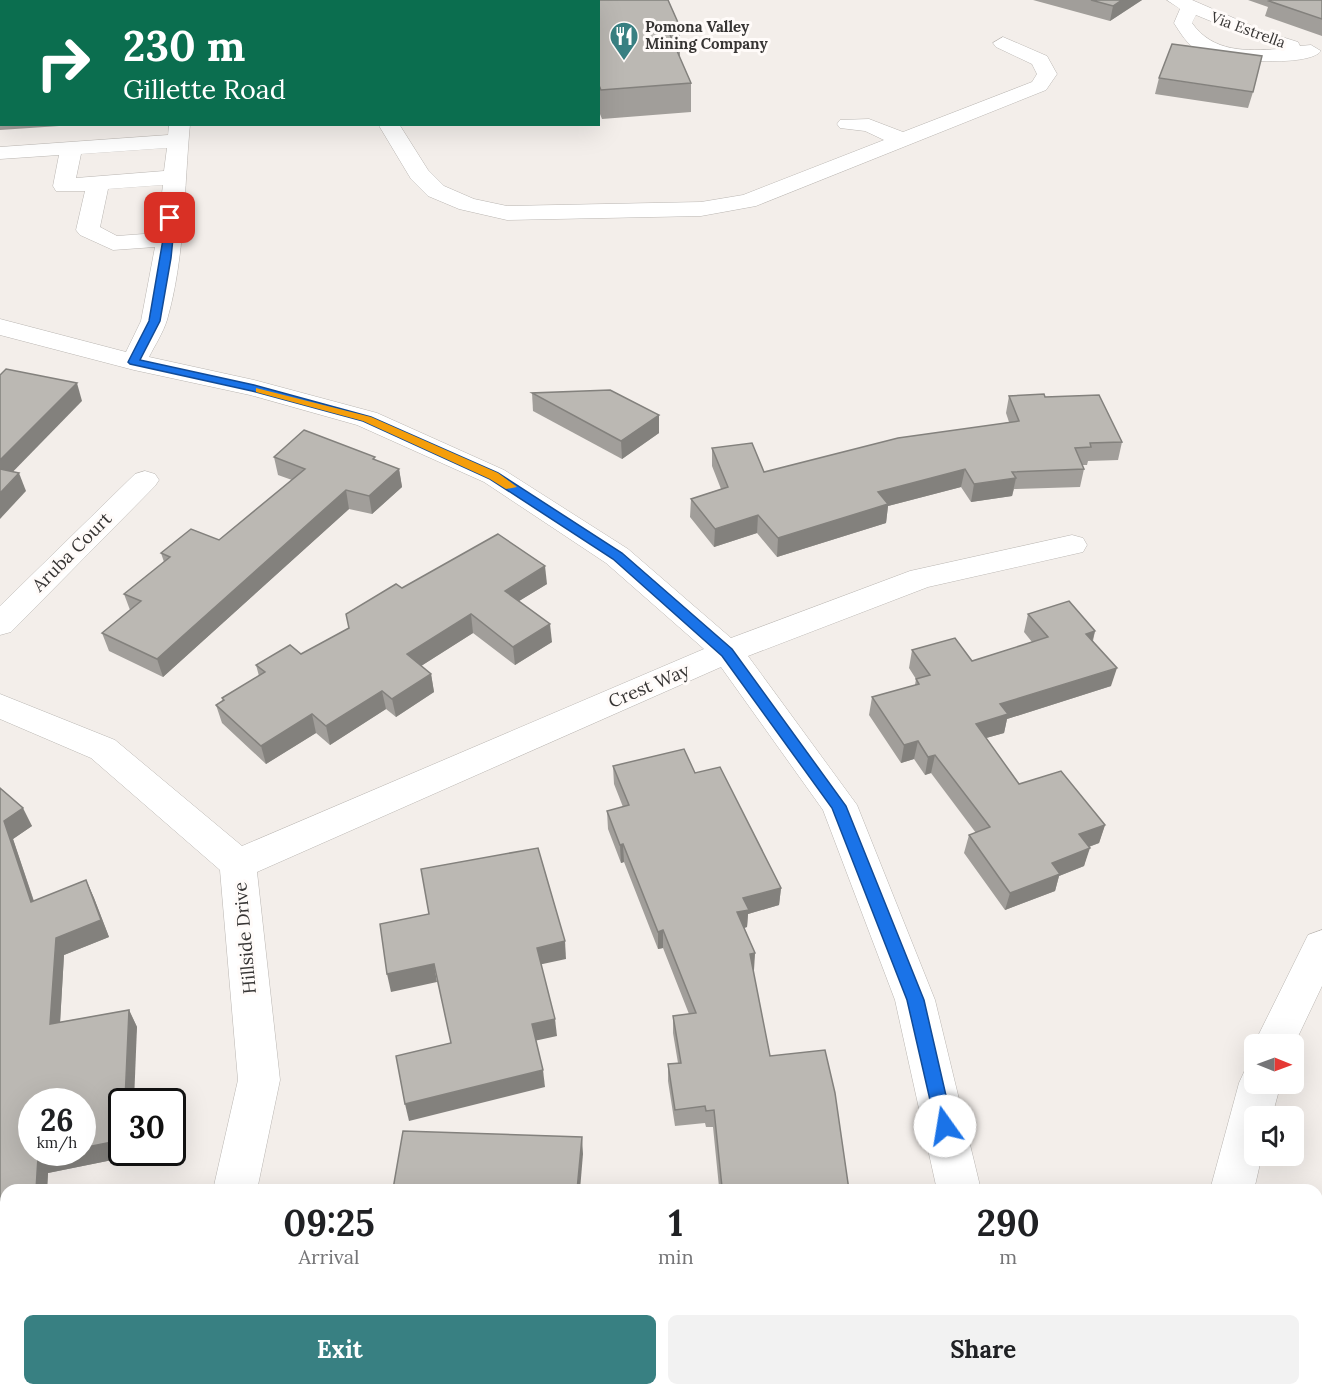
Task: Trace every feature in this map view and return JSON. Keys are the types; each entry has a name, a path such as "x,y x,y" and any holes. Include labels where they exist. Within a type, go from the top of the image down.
{"street":[{"path":"1183,4 1183,24 1189,36 1208,48 1245,55 1316,53"},
{"name":"Via Estrella","path":"1183,4 1259,36 1316,53"},
{"path":"389,126 419,174 436,191 467,204 507,213 701,208 747,201 1039,86 1047,74 1040,60 1002,43"},
{"path":"847,124 869,125 902,140"},
{"path":"94,147 96,126"},
{"path":"0,153 94,147 179,133 168,238 154,321 134,362"},
{"path":"71,148 64,186 175,177"},
{"path":"98,183 88,230 113,243 168,238"},
{"path":"0,327 134,362 254,388 367,419 494,476 617,556 727,652 839,806 915,1000 958,1184"},
{"name":"Aruba Court","path":"0,624 145,480"},
{"name":"Crest Way","path":"238,864 727,652 921,578 1072,545"},
{"name":"Hillside Drive","path":"0,706 103,748 238,864 259,1080 236,1184"},
{"path":"1279,1034 1322,946"},
{"path":"1234,1184 1257,1094"}],"building":[{"name":"Pomona Valley Mining Company","path":"600,0 668,0 680,27 667,28 691,83 601,90"},
{"path":"1091,0 1122,0 1113,6"},
{"path":"1322,0 1322,19 1269,1"},
{"path":"1172,44 1262,56 1253,92 1159,78"},
{"path":"6,369 77,383 0,460 0,375"},
{"path":"610,390 659,415 621,441 532,393"},
{"path":"1044,394 1045,397 1099,395 1122,442 1090,443 1091,447 1075,448 1084,469 1012,472 1016,478 974,484 965,469 878,492 888,504 778,538 758,515 715,529 691,499 728,487 712,448 752,443 764,472 898,438 1019,421 1009,396"},
{"path":"304,430 375,457 373,459 399,469 369,496 346,490 157,659 102,633 141,601 124,594 170,557 161,553 191,529 219,540 305,469 274,457"},
{"path":"0,469 19,473 0,493"},
{"path":"498,534 545,566 505,591 550,624 513,647 471,614 407,654 431,674 392,699 382,691 326,726 312,714 261,746 216,705 224,700 222,698 265,672 256,665 290,645 301,654 349,628 346,614 396,584 402,588"},
{"path":"1069,601 1095,631 1086,634 1117,668 1000,704 1008,714 976,724 1019,784 1061,771 1105,825 1079,834 1090,848 1052,863 1060,874 1010,893 969,835 990,827 935,755 928,757 918,741 904,745 872,697 919,684 916,679 930,675 912,650 955,638 972,661 1048,637 1028,614"},
{"path":"684,749 695,773 720,767 781,888 743,898 749,910 737,912 755,953 750,954 770,1056 825,1050 835,1093 848,1184 722,1184 714,1110 706,1111 705,1106 675,1110 668,1064 681,1063 673,1016 696,1013 663,930 658,932 623,844 620,845 607,811 629,805 613,766"},
{"path":"0,788 23,808 4,821 31,902 86,880 101,920 56,938 50,1024 129,1010 126,1088 108,1088 108,1143 96,1145 96,1088 18,1088 18,1166 37,1166 36,1184 0,1184"},
{"path":"538,848 565,941 537,948 555,1019 532,1024 543,1070 405,1104 396,1056 451,1043 434,964 387,974 380,924 429,914 421,869"},
{"path":"403,1131 582,1137 578,1184 394,1184"}],"slow traffic":[{"path":"260,390 367,419 494,476 511,487"}],"place":[{"name":"Pomona Valley Mining Company","path":"624,62"}],"route":[{"path":"170,218 166,258 154,321 134,362 254,388 367,419 494,476 617,556 727,652 839,806 915,1000 945,1126"}]}
